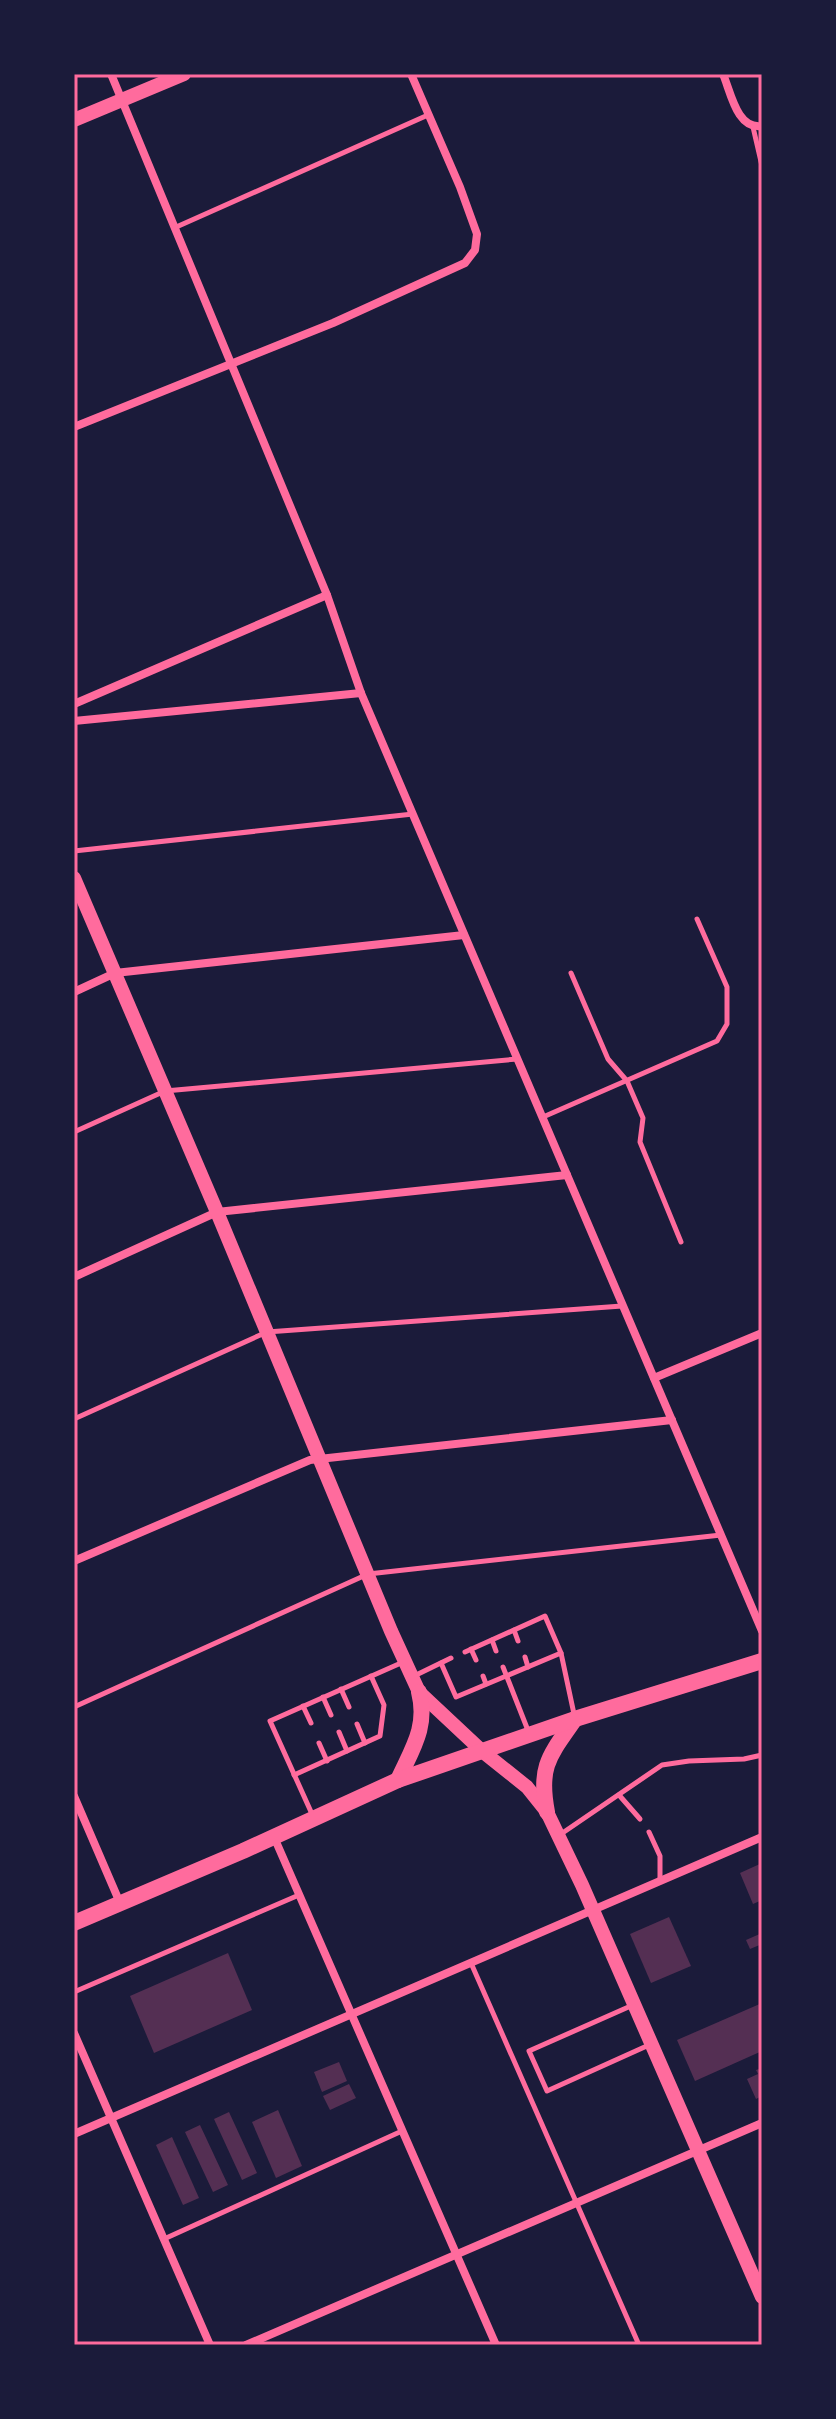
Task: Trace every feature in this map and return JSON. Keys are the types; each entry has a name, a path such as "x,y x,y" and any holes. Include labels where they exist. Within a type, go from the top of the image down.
{"main road":[{"path":"74,1923 398,1780 529,1734 762,1661"},
{"path":"398,1780 423,1720 415,1684"},
{"path":"547,1812 542,1789 543,1774 550,1755 575,1719"}],"street":[{"path":"111,74 327,595 361,693 762,1631"},
{"path":"74,120 184,74"},
{"path":"74,427 333,323 465,263 478,240 460,187 411,74"},
{"path":"723,74 746,125 758,126"},
{"path":"74,704 327,595"},
{"path":"74,721 361,693"},
{"path":"74,878 415,1684 482,1751 527,1787 547,1812 762,2297"},
{"path":"74,992 115,973 464,935"},
{"path":"74,1277 217,1212 567,1175"},
{"path":"654,1378 762,1333"},
{"path":"74,1561 310,1460 672,1420"},
{"path":"74,1796 120,1903"},
{"path":"274,1837 496,2345"},
{"path":"74,2134 762,1837"},
{"path":"74,2033 210,2345"},
{"path":"246,2345 762,2123"}],"lane":[{"path":"173,228 428,115"},
{"path":"758,126 762,166"},
{"path":"74,851 413,814"},
{"path":"542,1118 717,1041 727,1024 727,987 697,919"},
{"path":"571,973 608,1059 627,1081 643,1118 640,1142 681,1242"},
{"path":"74,1132 165,1091 517,1059"},
{"path":"74,1419 267,1332 623,1306"},
{"path":"74,1707 368,1574 721,1535"},
{"path":"465,1652 545,1616 561,1653 575,1719"},
{"path":"514,1630 518,1641"},
{"path":"492,1640 496,1651"},
{"path":"471,1649 476,1660"},
{"path":"441,1663 456,1697 561,1653"},
{"path":"525,1657 528,1667"},
{"path":"415,1684 451,1658"},
{"path":"314,1819 270,1721 404,1661"},
{"path":"503,1667 529,1734"},
{"path":"294,1775 380,1736 384,1705 371,1676"},
{"path":"483,1676 486,1684"},
{"path":"341,1689 349,1707"},
{"path":"323,1697 331,1715"},
{"path":"303,1706 311,1723"},
{"path":"357,1724 365,1743"},
{"path":"339,1732 347,1751"},
{"path":"319,1743 327,1761"},
{"path":"558,1836 662,1765 762,1755"},
{"path":"619,1795 640,1819"},
{"path":"649,1832 660,1856 660,1881"},
{"path":"74,1992 299,1895"},
{"path":"471,1963 639,2345"},
{"path":"634,2004 529,2051 547,2091 652,2044"},
{"path":"164,2239 402,2131"}],"building":[{"path":"762,1863 762,1900 753,1904 740,1873"},
{"path":"669,1917 691,1966 651,1983 630,1934"},
{"path":"762,1933 762,1944 750,1949 746,1940"},
{"path":"228,1953 252,2010 154,2053 130,1996"},
{"path":"762,2003 762,2051 695,2081 677,2040"},
{"path":"339,2062 347,2081 322,2092 314,2072"},
{"path":"762,2068 762,2096 756,2099 747,2079 758,2074 756,2070"},
{"path":"349,2084 356,2098 330,2110 323,2096"},
{"path":"278,2110 302,2166 276,2178 252,2122"},
{"path":"229,2112 257,2173 242,2180 214,2119"},
{"path":"200,2125 228,2185 213,2192 185,2132"},
{"path":"172,2137 199,2198 183,2205 156,2145"}]}
